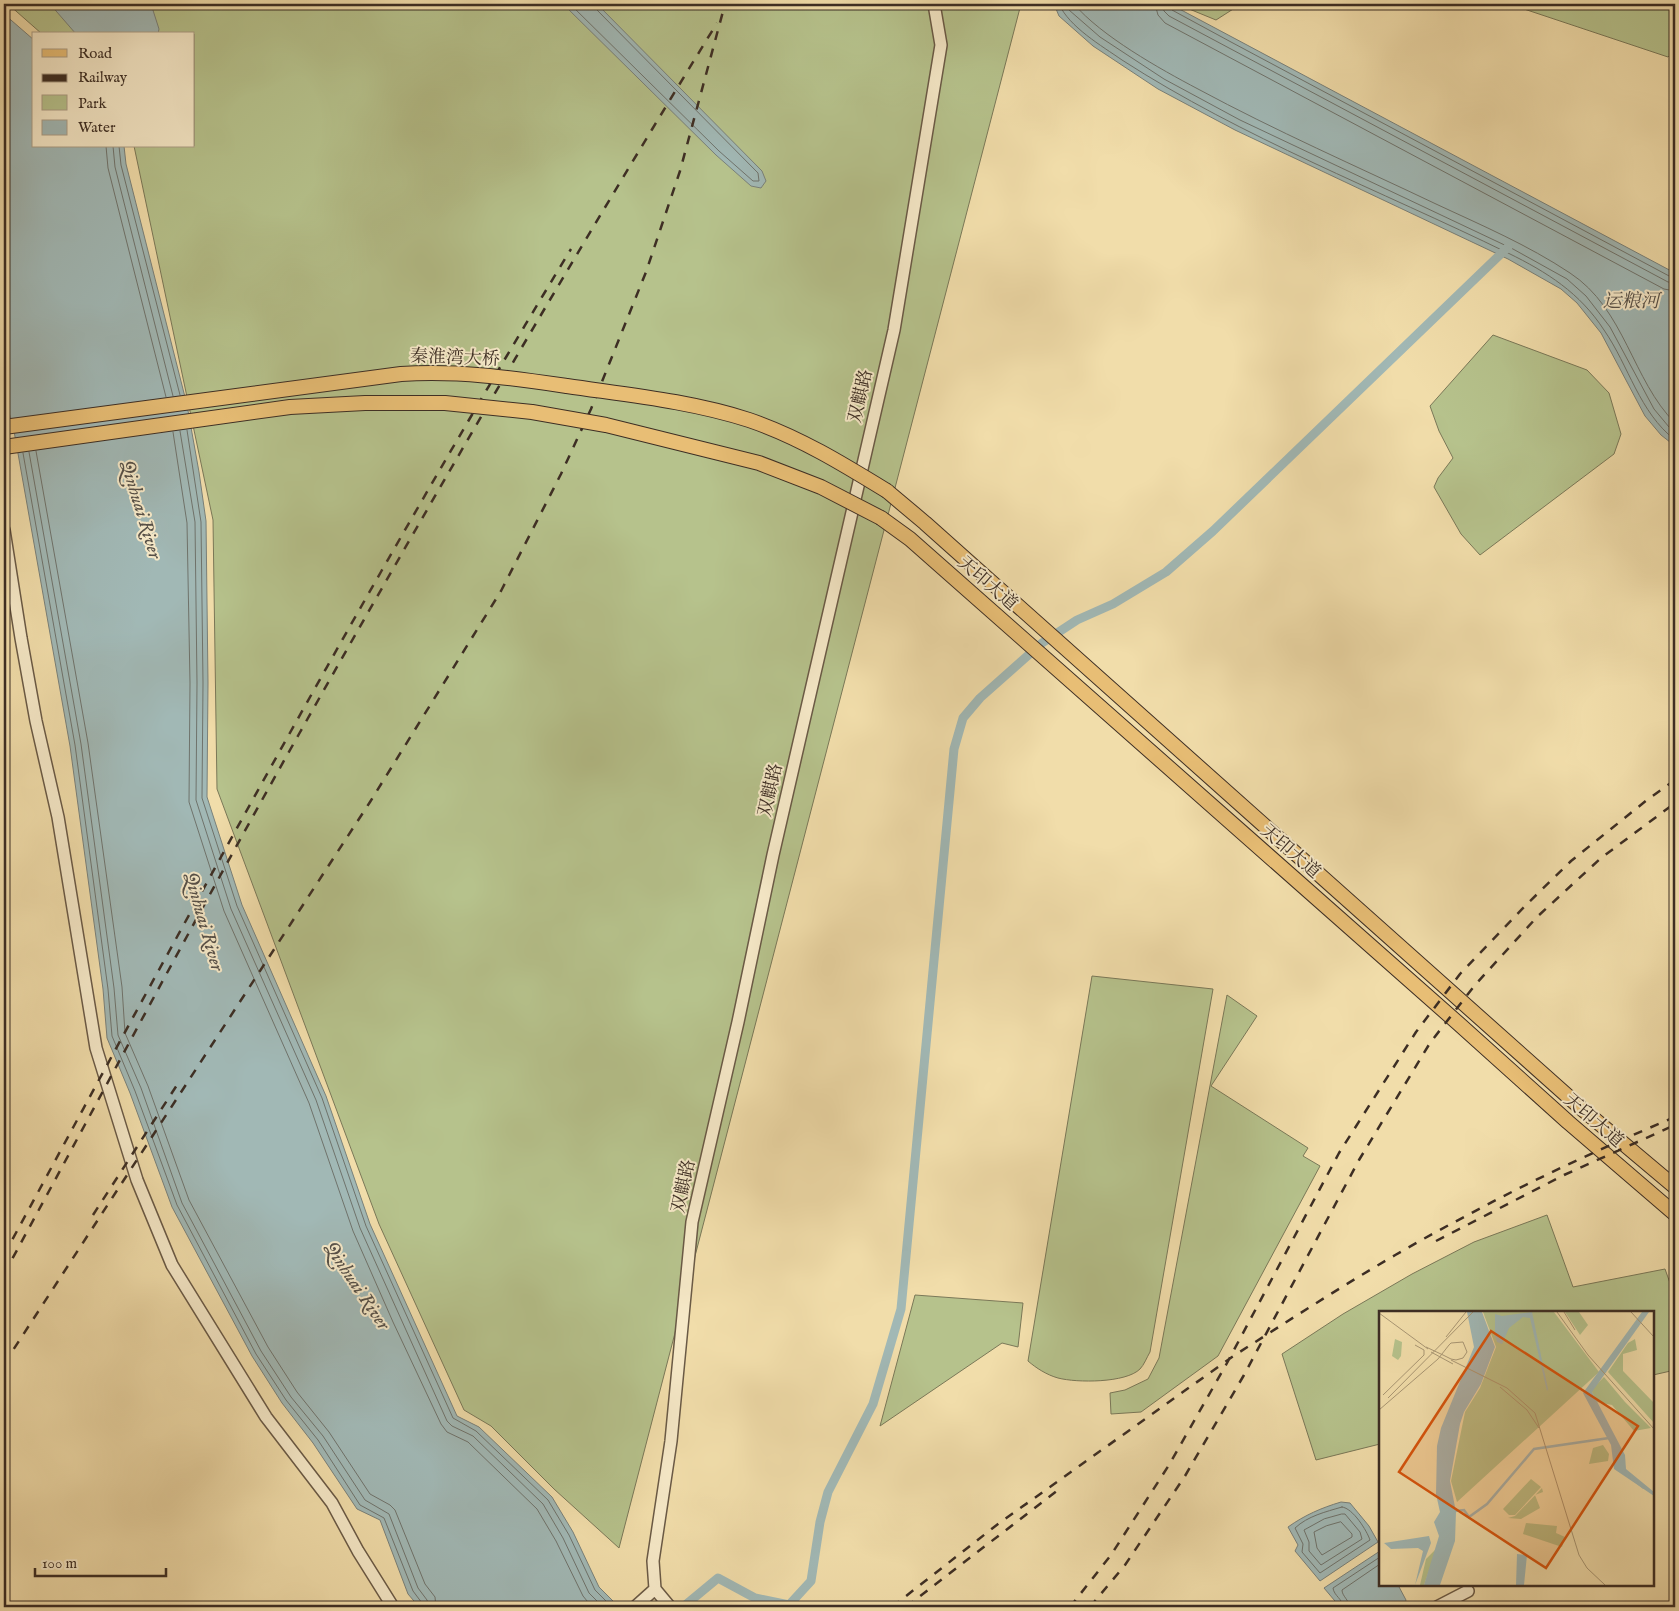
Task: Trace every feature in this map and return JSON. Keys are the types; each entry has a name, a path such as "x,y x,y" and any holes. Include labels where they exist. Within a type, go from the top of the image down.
{"main road":[{"name":"秦淮湾大桥","path":"4,426 401,374 434,372 480,374 664,400 728,414 758,424 808,445 887,491"},
{"name":"天印大道","path":"4,447 290,407 355,403 444,403 532,412 606,425 750,460 821,487 881,518 910,539 1568,1122 1675,1214"},
{"name":"天印大道","path":"887,491 925,522 1581,1108 1675,1187"}],"street":[{"name":"双麒路","path":"655,1589 653,1560 671,1441 692,1222 790,779 894,330 941,46 934,4"},
{"path":"4,530 36,721 58,817 96,1048 137,1180 172,1265 266,1417 332,1503 358,1551 393,1607"},
{"path":"635,1607 655,1589 670,1607"},
{"path":"1438,1607 1468,1591"}],"green space":[{"path":"8,4 1021,4 619,1548 554,1489 491,1426 464,1410 379,1224 217,789 213,520 134,148 195,148 195,32 40,32"},
{"path":"1177,4 1241,4 1216,20"},
{"path":"1509,4 1675,4 1675,51 1668,57"},
{"path":"1493,335 1587,370 1609,393 1621,434 1614,454 1480,555 1461,534 1434,487 1438,478 1453,458 1439,431 1430,406"},
{"path":"1092,976 1213,989 1150,1352 1140,1369 1133,1374 1101,1381 1077,1381 1054,1377 1028,1361"},
{"path":"1227,995 1257,1016 1211,1086 1308,1148 1303,1156 1320,1166 1218,1356 1141,1412 1111,1414 1110,1393 1125,1390 1148,1379 1159,1358"},
{"path":"1547,1215 1573,1287 1665,1269 1675,1297 1675,1370 1654,1375 1654,1311 1379,1311 1379,1444 1316,1460 1282,1354 1343,1314 1412,1274 1474,1242"},
{"path":"915,1295 1023,1303 1018,1347 1002,1343 880,1426"}],"water":[{"path":"50,4 151,4 159,29 158,32 74,32"},
{"path":"563,4 597,4 762,171 766,181 761,188 751,186 716,155"},
{"name":"运粮河","path":"1054,4 1170,4 1675,273 1675,446 1661,435 1645,416 1601,333 1577,303 1561,289 1508,259 1235,130 1158,89 1093,46 1059,16"},
{"name":"Qinhuai River","path":"4,14 32,38 32,148 124,148 126,164 187,405 199,472 206,521 207,797 242,905 326,1096 370,1224 457,1416 479,1427 552,1497 573,1532 599,1587 619,1607 419,1607 408,1594 380,1520 357,1509 313,1443 282,1403 252,1356 172,1207 130,1093 107,1038 103,989 70,746 14,431 4,394"},
{"path":"1341,1502 1350,1503 1369,1526 1378,1542 1320,1581 1295,1551 1298,1545 1288,1527 1313,1512"},
{"path":"1379,1552 1379,1586 1399,1586 1406,1600 1404,1607 1340,1607 1324,1588"}],"waterway":[{"path":"683,1607 718,1578 755,1598 789,1605 811,1581 820,1522 828,1492 873,1404 901,1309 954,749 963,718 980,698 1042,643 1077,620 1113,604 1166,572 1213,531 1508,247"}],"railway":[{"path":"4,1364 370,802 501,591 561,474 591,409 646,272 680,171 725,4"},
{"path":"4,1274 224,869 350,644 557,288 717,23"},
{"path":"4,1255 211,875 352,623 424,497 571,249"},
{"path":"1070,1607 1111,1555 1169,1465 1227,1363 1339,1153 1416,1032 1460,974 1571,861 1675,780"},
{"path":"1090,1607 1125,1565 1185,1476 1244,1375 1359,1160 1430,1043 1475,985 1537,917 1601,858 1675,803"},
{"path":"93,1215 177,1085"},
{"path":"892,1607 998,1524 1232,1357 1318,1302 1376,1266 1517,1189 1675,1117"},
{"path":"1436,1241 1564,1175 1675,1125"},
{"path":"906,1607 1058,1490"}]}
